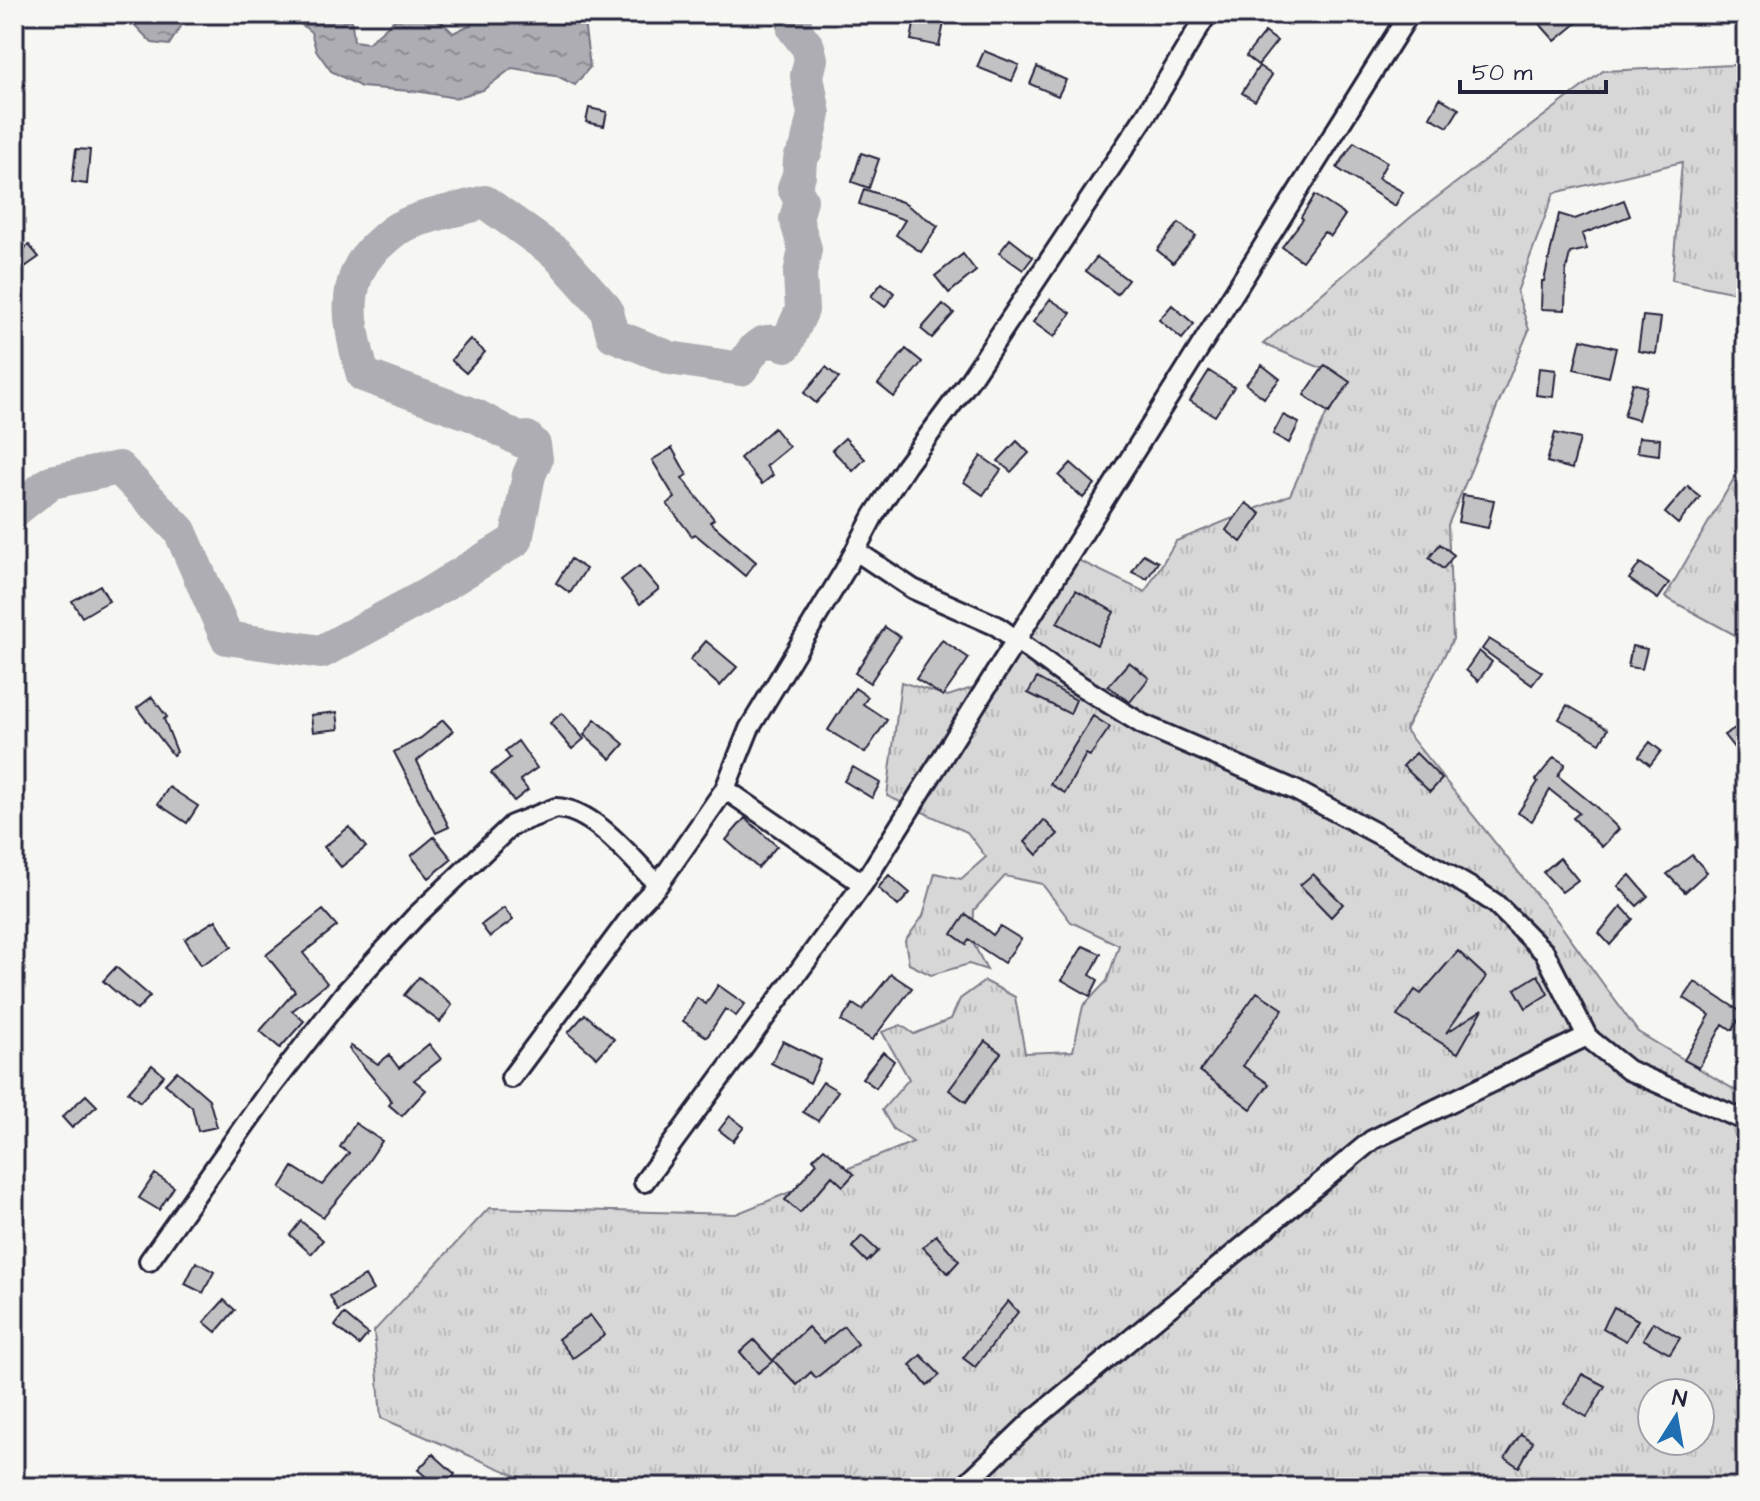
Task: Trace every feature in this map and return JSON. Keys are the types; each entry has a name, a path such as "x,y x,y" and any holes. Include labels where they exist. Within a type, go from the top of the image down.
{"street":[{"path":"511,1078 641,903 658,885 725,789 749,729 856,551 874,515 969,381 1146,115 1207,14"},
{"path":"644,1182 863,884 1409,14"},
{"path":"856,551 913,589 997,626 1071,680 1142,724 1295,790 1475,890 1496,904 1545,953 1587,1036 1628,1070 1746,1121"},
{"path":"725,789 863,884"},
{"path":"149,1261 271,1088 344,994 415,917 512,825 548,809 564,808 589,819 658,885"},
{"path":"963,1487 1033,1420 1372,1140 1587,1036"}],"green space":[{"path":"1733,65 1746,79 1746,295 1672,280 1682,162 1554,193 1517,292 1529,330 1448,525 1453,639 1405,730 1559,923 1638,1032 1735,1090 1746,1084 1746,1487 543,1487 381,1418 374,1331 489,1208 736,1214 913,1142 893,1129 882,1110 909,1079 882,1032 901,1025 914,1034 951,1019 960,999 985,981 1015,997 1025,1053 1073,1051 1083,1006 1107,981 1119,945 1071,922 1042,884 1005,876 974,910 973,943 987,970 969,964 931,975 909,964 905,941 923,916 935,873 961,879 986,857 967,832 887,796 901,682 948,696 999,679 1076,559 1145,592 1176,541 1290,495 1343,377 1263,344 1411,217 1603,71"},
{"path":"1746,458 1746,641 1665,597"}],"water":[{"path":"124,14 189,14 169,45 152,43"},
{"path":"288,14 351,14 354,41 368,43 401,14 434,14 453,33 493,14 583,14 590,67 575,85 555,75 512,68 483,90 455,98 361,87 331,71 316,50 311,32"}],"building":[{"path":"916,14 946,14 939,46 911,40"},
{"path":"1531,14 1569,14 1577,23 1555,41"},
{"path":"1265,32 1277,41 1258,65 1246,56"},
{"path":"984,51 1019,65 1012,81 977,67"},
{"path":"1259,66 1272,75 1255,101 1242,93"},
{"path":"1037,67 1066,80 1058,96 1030,84"},
{"path":"1440,98 1459,109 1448,127 1430,117"},
{"path":"589,108 607,112 604,126 586,122"},
{"path":"1354,142 1387,162 1378,178 1403,192 1395,206 1337,168"},
{"path":"76,149 90,150 87,184 72,182"},
{"path":"861,153 879,159 869,188 852,182"},
{"path":"864,189 902,202 938,226 921,252 896,235 905,220 859,204"},
{"path":"1315,195 1345,215 1331,236 1324,232 1302,261 1282,247 1303,219 1301,217"},
{"path":"1624,200 1630,216 1582,234 1587,249 1570,253 1566,271 1565,310 1541,309 1542,281 1559,214 1575,219"},
{"path":"1179,223 1196,236 1173,263 1157,250"},
{"path":"1010,239 1033,257 1023,270 999,253"},
{"path":"29,245 39,257 25,267 15,255"},
{"path":"963,254 976,271 949,293 935,276"},
{"path":"1097,257 1128,280 1117,294 1086,271"},
{"path":"882,283 894,293 885,307 871,296"},
{"path":"1050,299 1071,313 1054,337 1033,322"},
{"path":"943,304 954,313 932,338 921,329"},
{"path":"1172,305 1194,324 1182,339 1159,320"},
{"path":"1643,316 1661,318 1656,354 1638,351"},
{"path":"470,339 485,352 466,373 451,360"},
{"path":"1581,339 1616,348 1609,377 1574,369"},
{"path":"906,349 922,362 894,397 878,384"},
{"path":"1262,365 1280,379 1264,398 1246,384"},
{"path":"1325,365 1350,382 1329,413 1304,395"},
{"path":"826,367 839,378 816,403 804,393"},
{"path":"1539,368 1556,370 1553,397 1536,395"},
{"path":"1209,371 1234,387 1215,416 1190,401"},
{"path":"1633,383 1647,387 1638,420 1624,416"},
{"path":"1283,415 1299,423 1289,443 1273,434"},
{"path":"774,428 789,447 766,466 773,475 762,484 740,458"},
{"path":"1555,433 1580,439 1572,469 1547,462"},
{"path":"1639,437 1660,439 1659,455 1637,452"},
{"path":"845,438 865,459 853,471 832,450"},
{"path":"1017,441 1029,453 1011,472 998,461"},
{"path":"672,448 687,475 682,478 714,519 710,522 756,562 745,576 695,534 692,536 667,504 675,498 652,460"},
{"path":"981,456 1001,470 983,495 964,482"},
{"path":"1071,463 1095,484 1083,498 1059,476"},
{"path":"1688,486 1700,497 1678,524 1665,513"},
{"path":"1463,495 1494,500 1488,528 1458,522"},
{"path":"1246,503 1261,514 1241,542 1226,530"},
{"path":"1440,544 1454,555 1443,569 1429,558"},
{"path":"1143,554 1158,562 1147,579 1132,572"},
{"path":"571,559 586,569 570,593 556,583"},
{"path":"1640,563 1669,583 1658,599 1629,579"},
{"path":"639,566 659,589 640,604 621,580"},
{"path":"100,585 109,601 82,617 72,601"},
{"path":"1076,590 1114,612 1097,645 1057,623"},
{"path":"885,627 900,637 870,683 855,673"},
{"path":"1489,639 1542,672 1532,685 1482,649"},
{"path":"942,640 969,658 943,696 916,679"},
{"path":"706,641 737,667 720,686 690,660"},
{"path":"1632,646 1647,649 1642,669 1628,667"},
{"path":"1479,651 1492,662 1478,681 1466,670"},
{"path":"1129,662 1149,678 1130,702 1108,686"},
{"path":"1037,678 1076,700 1070,714 1028,693"},
{"path":"855,688 868,697 863,704 887,720 865,753 828,730"},
{"path":"152,697 167,717 164,719 177,752 173,755 137,708"},
{"path":"1567,705 1608,729 1600,743 1559,719"},
{"path":"337,712 339,729 313,732 311,715"},
{"path":"562,713 584,739 572,749 550,723"},
{"path":"1093,716 1110,727 1090,756 1086,754 1065,793 1050,784"},
{"path":"595,719 624,744 611,759 584,735"},
{"path":"443,720 453,731 417,761 449,827 436,833 394,752 421,738"},
{"path":"1740,725 1746,734 1746,763 1724,735"},
{"path":"518,741 537,768 520,780 528,790 514,801 491,773 510,758 505,751"},
{"path":"1650,742 1661,751 1650,765 1639,756"},
{"path":"1416,753 1442,779 1430,792 1403,766"},
{"path":"1554,757 1565,764 1558,776 1619,829 1602,847 1573,818 1579,813 1550,790 1532,821 1518,813 1538,782 1536,780"},
{"path":"853,767 880,783 872,798 844,781"},
{"path":"169,787 198,806 187,823 158,804"},
{"path":"745,818 777,846 758,868 726,840"},
{"path":"1044,820 1058,834 1037,855 1025,842"},
{"path":"349,827 366,847 341,867 324,847"},
{"path":"434,837 452,859 429,878 411,856"},
{"path":"1692,855 1707,872 1685,892 1667,874"},
{"path":"1560,858 1578,880 1562,892 1543,872"},
{"path":"1313,874 1343,904 1331,917 1300,885"},
{"path":"889,875 910,893 898,906 878,888"},
{"path":"1630,875 1648,896 1637,906 1618,886"},
{"path":"1621,906 1633,919 1610,945 1599,933"},
{"path":"504,908 513,920 490,937 481,925"},
{"path":"323,910 337,926 303,953 327,983 292,1011 304,1021 280,1048 260,1031 295,991 266,955"},
{"path":"966,914 993,935 1000,926 1021,939 1004,963 969,940 966,944 952,934"},
{"path":"216,920 232,947 201,965 185,939"},
{"path":"1083,946 1101,954 1090,975 1098,980 1090,996 1062,980"},
{"path":"1458,951 1486,977 1446,1033 1483,1009 1458,1053 1397,1016 1415,990 1421,994"},
{"path":"116,967 150,996 137,1010 103,981"},
{"path":"891,974 912,988 872,1040 841,1021 853,1004 862,1010"},
{"path":"1538,975 1548,994 1526,1008 1515,989"},
{"path":"419,977 452,1005 440,1022 404,995"},
{"path":"1695,982 1743,1013 1732,1030 1723,1024 1699,1068 1684,1060 1710,1015 1684,998"},
{"path":"718,985 745,1004 736,1016 725,1009 707,1037 683,1021 697,998 706,1004"},
{"path":"1257,992 1283,1009 1243,1066 1269,1084 1251,1109 1200,1071"},
{"path":"585,1014 614,1039 597,1058 568,1033"},
{"path":"783,1041 821,1060 810,1083 771,1063"},
{"path":"985,1041 1001,1053 966,1102 949,1090"},
{"path":"429,1044 441,1059 414,1080 426,1090 402,1116 389,1105 392,1101 349,1049 351,1046 378,1064 389,1055 399,1068"},
{"path":"883,1052 894,1061 876,1088 862,1078"},
{"path":"152,1065 164,1075 140,1102 128,1092"},
{"path":"177,1071 209,1099 217,1127 198,1131 192,1107 165,1084"},
{"path":"823,1082 838,1091 818,1121 803,1112"},
{"path":"86,1095 97,1106 72,1128 62,1117"},
{"path":"730,1116 744,1127 733,1141 719,1130"},
{"path":"355,1123 382,1141 361,1172 323,1217 280,1188 293,1167 322,1185 349,1153 340,1147"},
{"path":"824,1148 854,1174 843,1186 832,1176 800,1213 785,1200 817,1163 813,1159"},
{"path":"155,1174 174,1187 159,1210 139,1198"},
{"path":"301,1221 323,1240 311,1254 290,1235"},
{"path":"936,1235 959,1261 948,1273 923,1247"},
{"path":"862,1236 878,1251 867,1262 852,1247"},
{"path":"196,1262 214,1272 203,1293 185,1284"},
{"path":"365,1276 373,1290 338,1311 330,1296"},
{"path":"224,1300 235,1310 216,1332 204,1322"},
{"path":"1008,1301 1018,1312 975,1367 963,1358"},
{"path":"1614,1307 1638,1320 1626,1341 1603,1328"},
{"path":"344,1314 368,1334 359,1345 335,1326"},
{"path":"590,1315 605,1335 573,1358 558,1339"},
{"path":"1653,1322 1680,1338 1670,1354 1643,1339"},
{"path":"844,1326 858,1344 816,1378 811,1372 797,1385 773,1360 808,1327 823,1343"},
{"path":"754,1340 773,1361 758,1373 740,1352"},
{"path":"921,1355 940,1375 927,1386 910,1365"},
{"path":"1582,1374 1605,1386 1587,1417 1564,1404"},
{"path":"1521,1434 1533,1442 1519,1467 1505,1458"},
{"path":"433,1454 455,1474 443,1487 438,1487 418,1470"}],"waterway":[{"path":"14,511 51,482 119,468 180,531 227,638 321,652 425,596 516,540 529,475 536,459 534,445 527,438 522,441 476,416 363,375 351,321 353,287 358,271 367,256 398,228 485,202 556,253 606,309 613,335 670,358 741,369 763,343 786,345 802,310 800,274 805,249 796,219 801,200 794,188 814,114 807,76 811,59 808,47 794,29 792,14"},
{"path":"1746,89 1740,96 1746,128"}]}
